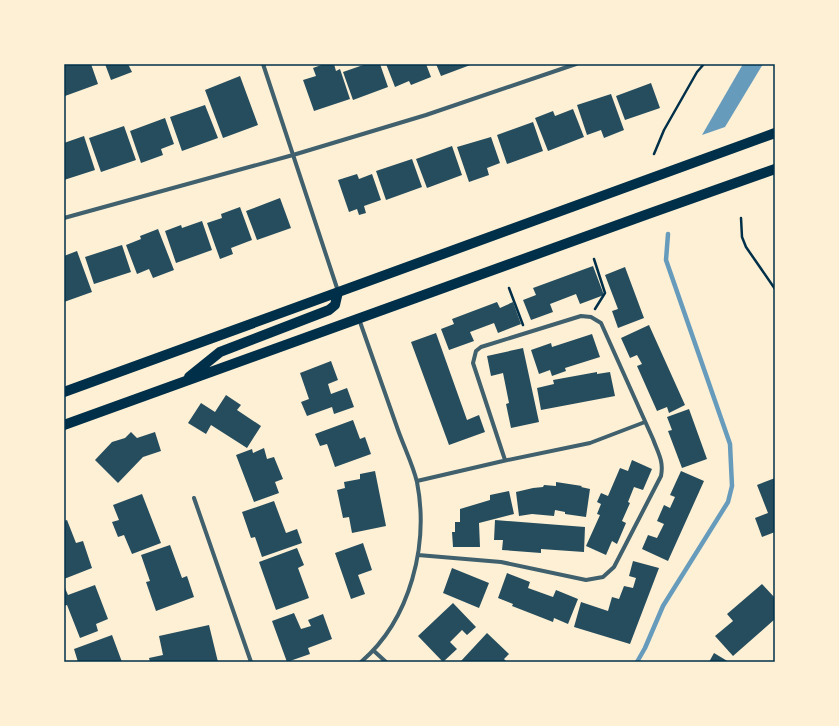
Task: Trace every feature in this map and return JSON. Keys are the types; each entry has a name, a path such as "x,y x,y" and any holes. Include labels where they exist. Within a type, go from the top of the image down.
{"main road":[{"path":"64,392 775,133"},
{"path":"64,425 775,169"},
{"path":"183,382 220,352 329,310 335,304 338,292"}],"street":[{"path":"263,64 338,292"},
{"path":"64,218 293,155 426,115 576,64"},
{"path":"418,555 501,562 586,580 603,577 614,567 661,476 663,467 661,459 601,323 591,317 582,316 481,347 476,351 473,363 474,367 505,460"},
{"path":"359,318 417,481 421,518 418,555 411,586 401,611 374,651 362,662"},
{"path":"417,481 505,460 590,443 645,422"},
{"path":"194,498 251,662"},
{"path":"374,651 386,662"}],"path":[{"path":"654,154 664,130 697,72 704,64"},
{"path":"741,218 742,237 746,247 775,289"},
{"path":"591,317 606,293 594,258"},
{"path":"509,288 526,333"}],"water":[{"path":"743,64 763,64 725,127 702,135"}],"building":[{"path":"64,64 91,64 98,84 65,96"},
{"path":"105,64 128,64 132,72 111,80"},
{"path":"324,64 334,64 336,71 340,69 350,99 314,111 303,80 316,76 313,68"},
{"path":"366,64 380,64 388,87 353,100 343,72"},
{"path":"386,64 426,64 431,77 411,85 409,81 395,87"},
{"path":"436,64 473,64 441,76"},
{"path":"240,76 258,125 223,138 205,90"},
{"path":"651,83 660,108 625,120 616,96"},
{"path":"611,94 624,130 604,138 601,130 587,135 577,105"},
{"path":"205,105 218,138 182,151 170,117"},
{"path":"573,109 584,137 548,151 535,118 553,111 555,116"},
{"path":"165,118 174,144 161,149 163,155 141,163 130,131"},
{"path":"533,122 543,151 507,164 497,135"},
{"path":"124,126 136,160 101,172 89,138"},
{"path":"84,136 95,170 64,180 64,143"},
{"path":"491,137 500,163 487,168 489,175 469,182 457,147"},
{"path":"452,146 462,175 427,188 416,159"},
{"path":"412,159 422,187 386,200 376,171"},
{"path":"357,174 359,179 372,174 381,200 364,206 366,213 359,215 357,209 349,212 338,180"},
{"path":"280,198 291,228 257,240 246,211"},
{"path":"240,207 252,240 231,248 233,254 220,259 207,223 222,218 221,214"},
{"path":"202,221 212,250 176,263 165,231 181,225 182,228"},
{"path":"158,229 174,270 153,278 149,269 137,274 126,245 141,239 140,236"},
{"path":"122,245 131,272 94,284 85,257"},
{"path":"77,251 92,292 64,302 64,256"},
{"path":"593,266 604,295 580,304 576,294 550,304 553,312 531,320 523,300 536,295 533,288"},
{"path":"625,267 644,318 618,328 612,311 618,309 605,275"},
{"path":"497,302 500,308 513,302 521,324 498,333 494,323 470,332 474,341 449,350 441,329 454,324 452,319"},
{"path":"649,325 685,405 669,413 667,407 657,411 637,366 642,364 637,355 630,358 621,338"},
{"path":"436,333 467,420 479,415 485,432 449,445 411,342"},
{"path":"592,334 600,357 565,368 566,371 552,376 550,370 539,374 531,350 551,343 552,347"},
{"path":"523,348 539,422 511,428 506,404 509,403 503,373 491,376 487,356"},
{"path":"331,361 338,380 328,384 331,394 347,388 354,407 334,414 332,407 307,416 301,402 309,399 300,373"},
{"path":"597,372 597,374 610,372 615,396 541,410 537,388 554,384 553,380"},
{"path":"226,395 241,405 237,410 261,426 247,448 211,425 206,434 188,423 201,403 215,412"},
{"path":"689,409 707,459 682,468 668,431 672,430 667,417"},
{"path":"353,420 360,439 365,437 371,454 335,467 327,444 320,446 315,434"},
{"path":"131,432 137,438 155,432 161,451 143,457 118,483 95,460 112,442 125,438"},
{"path":"264,448 267,459 274,457 283,479 275,482 279,493 254,502 236,455 252,449 253,453"},
{"path":"632,460 652,469 643,490 634,487 628,502 630,503 622,521 626,523 617,544 612,541 606,555 586,546 600,515 597,514 601,504 597,502 601,493 608,496 620,468 628,471"},
{"path":"375,471 386,526 352,533 349,517 343,518 337,490 345,488 344,482 360,479 360,474"},
{"path":"681,471 704,481 668,561 642,549 648,535 657,538 664,524 657,521 664,505 670,508 675,497 670,495"},
{"path":"775,478 775,532 762,537 755,518 768,513 757,485"},
{"path":"556,482 582,486 581,487 590,489 586,517 565,514 565,512 555,510 554,516 532,514 519,516 516,492 543,487 544,485 556,486"},
{"path":"509,491 514,514 479,523 480,547 453,547 452,532 455,532 455,522 460,522 460,509 490,500 490,495"},
{"path":"142,494 161,543 132,554 124,535 118,537 112,522 119,520 113,505"},
{"path":"274,501 286,533 297,529 302,543 262,557 255,537 251,538 242,512"},
{"path":"67,520 76,543 83,541 92,568 64,579 64,521"},
{"path":"495,520 585,527 584,552 541,549 541,553 502,550 503,540 494,540"},
{"path":"363,543 372,570 358,575 365,594 351,599 335,553"},
{"path":"170,545 182,578 187,576 194,597 156,611 146,582 150,581 141,555"},
{"path":"297,548 304,565 298,568 309,598 276,610 259,562"},
{"path":"633,561 659,568 630,644 574,627 581,602 608,611 612,597 619,599 624,586 633,588 636,578 629,576"},
{"path":"452,568 489,583 479,608 443,593"},
{"path":"507,573 530,582 528,588 553,597 556,590 578,599 568,624 554,618 553,622 512,606 513,604 498,598"},
{"path":"762,584 775,598 775,619 733,656 715,636 733,621 727,614"},
{"path":"95,585 108,619 96,624 98,631 80,638 67,605 64,606 64,588 68,595"},
{"path":"453,603 476,627 467,635 462,630 450,642 457,649 443,662 418,636"},
{"path":"294,613 301,629 311,626 308,620 323,614 332,639 308,648 310,654 287,662 272,621"},
{"path":"209,625 218,662 150,662 149,658 163,655 159,636"},
{"path":"487,633 509,654 504,659 507,662 462,662 461,661"},
{"path":"112,635 122,662 78,662 74,649"},
{"path":"714,653 729,662 709,662"}],"waterway":[{"path":"637,662 645,648 663,606 728,502 732,486 730,444 666,260 668,234"}]}
